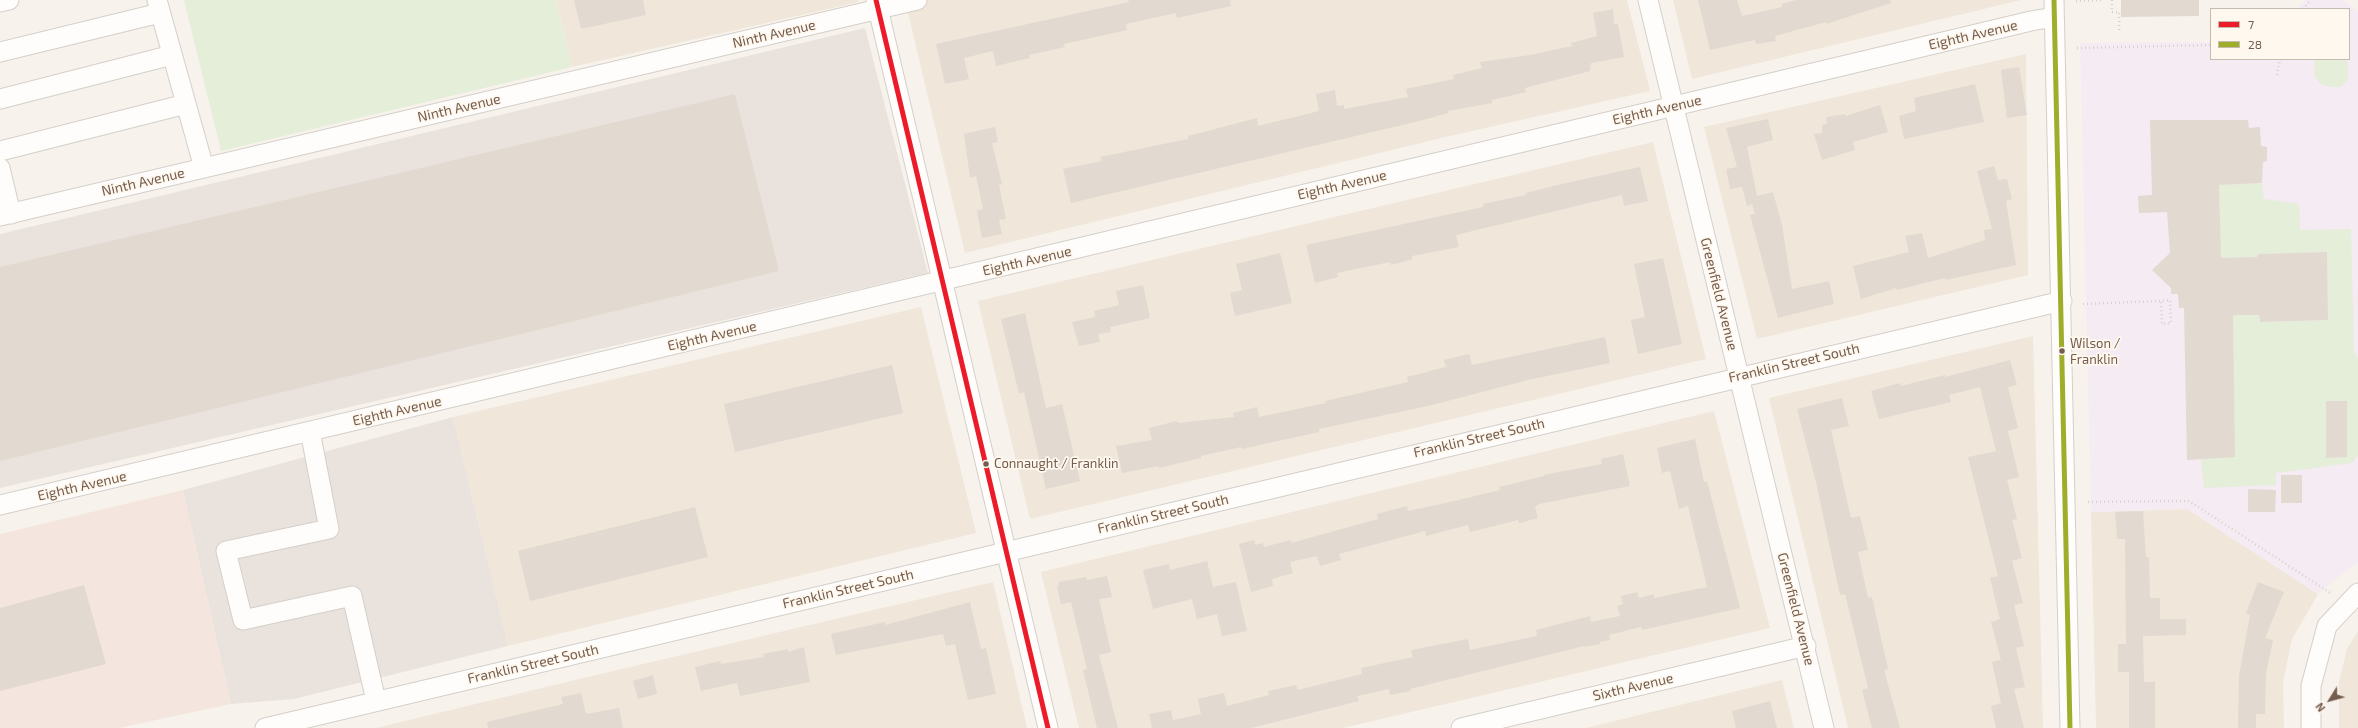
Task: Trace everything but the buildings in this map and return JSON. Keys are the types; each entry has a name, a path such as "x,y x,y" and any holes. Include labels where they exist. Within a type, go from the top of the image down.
{"street":[{"path":"0,2 9,0"},
{"name":"Ninth Avenue","path":"6,215 877,5 918,0"},
{"name":"Greenfield Avenue","path":"1648,0 1738,376 1806,646 1824,728"},
{"path":"877,5 1048,728"},
{"path":"0,52 158,7 204,168"},
{"path":"2054,9 2062,301 2070,728"},
{"name":"Eighth Avenue","path":"0,505 2031,21 2054,9"},
{"path":"0,99 172,55"},
{"path":"0,151 186,104"},
{"path":"0,168 6,215"},
{"name":"Franklin Street South","path":"265,728 1738,376 2062,301"},
{"path":"310,432 329,529 226,551 243,620 352,596 376,701"},
{"path":"2311,728 2310,686 2327,626 2358,593"},
{"name":"Sixth Avenue","path":"1461,728 1806,646"}],"path":[{"path":"2076,1 2104,0"},
{"path":"2112,0 2112,12 2119,12 2119,31"},
{"path":"2304,8 2311,0"},
{"path":"2077,48 2210,45"},
{"path":"2277,75 2280,60"},
{"path":"2083,304 2170,300 2171,323 2162,324 2161,301"},
{"path":"2088,502 2189,501 2334,595"}],"shaded area":[{"path":"556,0 858,0 859,2 572,67"},
{"path":"905,0 1627,0 1650,91 1454,135 965,253"},
{"path":"1673,0 2021,0 1692,79"},
{"path":"2305,0 2344,0 2358,12 2358,562 2318,594 2187,509 2091,512 2080,43 2210,42 2210,60 2350,60 2350,8 2298,8"},
{"path":"865,28 928,273 0,488 0,234"},
{"path":"2026,54 2028,275 1757,339 1704,127"},
{"path":"1653,142 1706,359 1030,519 978,301"},
{"path":"921,307 976,533 508,646 453,417"},
{"path":"2033,336 2043,728 1848,728 1769,398"},
{"path":"1714,411 1770,628 1343,728 1079,728 1041,572"},
{"path":"453,417 508,646 294,699 231,704 183,490"},
{"path":"183,490 231,704 119,728 0,728 0,534"},
{"path":"2187,509 2318,594 2292,639 2283,683 2284,728 2096,728 2091,512"},
{"path":"993,582 1027,728 376,728 575,680"},
{"path":"2358,631 2358,728 2339,728 2339,682 2347,649"},
{"path":"1782,680 1794,728 1586,728"}],"green space":[{"path":"184,0 556,0 572,67 221,151"},
{"path":"2315,60 2346,60 2348,64 2348,80 2341,87 2331,87 2321,84 2314,76"},
{"path":"2262,183 2264,199 2299,204 2300,230 2351,229 2354,352 2358,358 2358,455 2352,463 2276,473 2276,485 2204,488 2201,459 2235,456 2233,315 2259,315 2260,322 2328,320 2327,252 2258,254 2257,257 2221,258 2219,185"}],"transit line":[{"name":"7","path":"876,0 1048,728"},
{"name":"28","path":"2054,0 2070,728"}],"place":[{"name":"Wilson / Franklin","path":"2062,351"},
{"name":"Connaught / Franklin","path":"986,464"}]}
